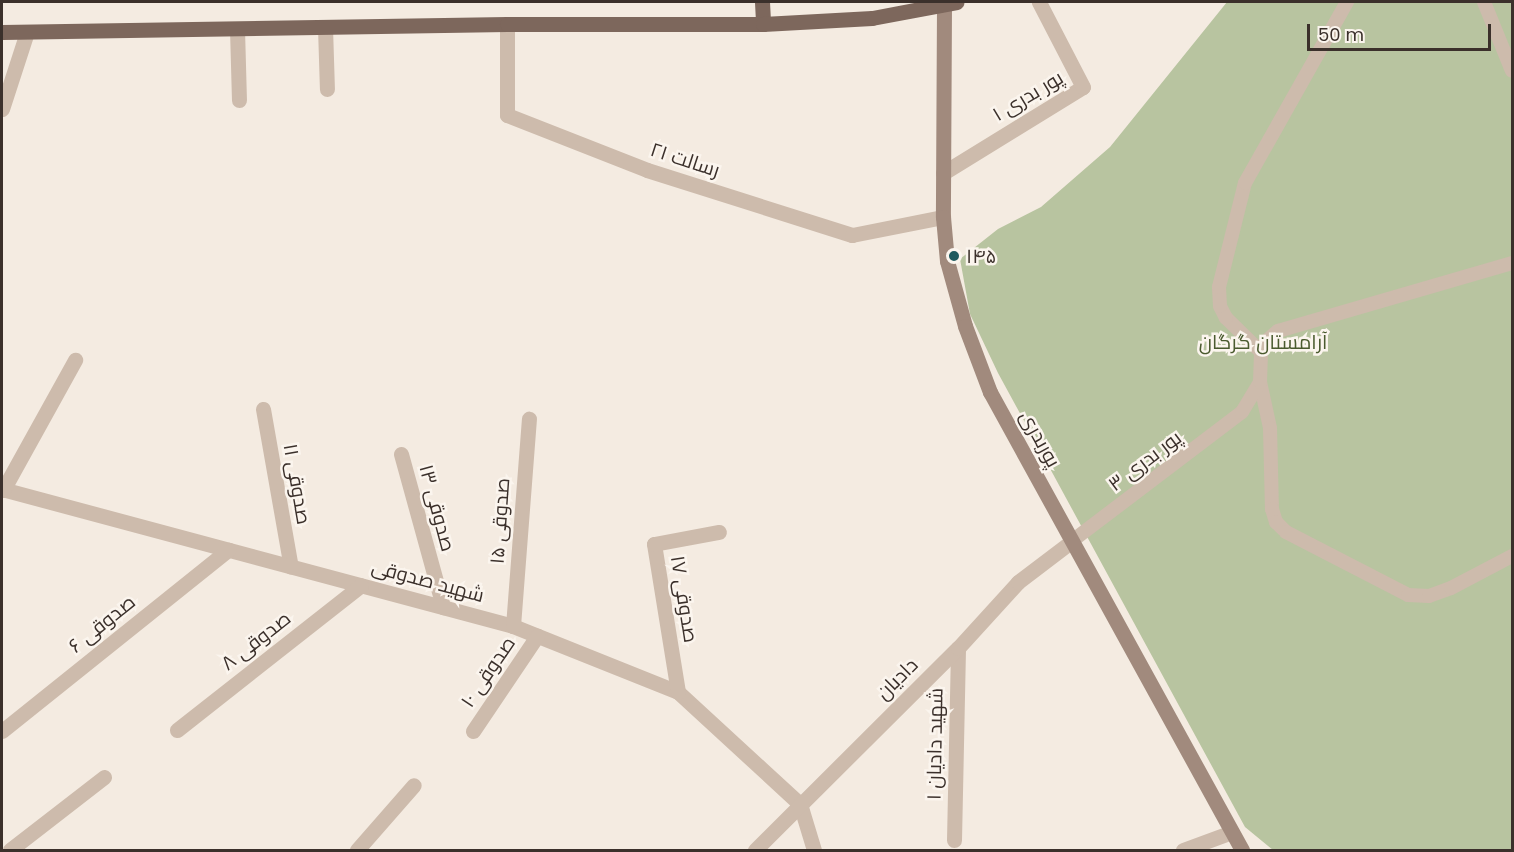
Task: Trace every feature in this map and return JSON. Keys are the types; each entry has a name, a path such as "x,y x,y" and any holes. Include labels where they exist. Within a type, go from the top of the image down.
{"main road":[{"path":"762,2 763,24"},
{"path":"2,32 507,24 763,24 872,18 951,4"},
{"name":"پوربدری","path":"951,4 943,217 947,261 959,305 990,392 1242,850"}],"street":[{"name":"پور بدری ۱","path":"943,173 1083,87 1039,2"},
{"name":"۲۱ رسالت","path":"507,24 507,115 647,170 852,235 943,217"},
{"path":"325,27 327,89"},
{"path":"237,29 239,100"},
{"path":"2,109 27,32"},
{"path":"2,490 75,360"},
{"name":"۱۱ صدوقی","path":"263,409 291,567"},
{"name":"۱۵ صدوقی","path":"513,626 529,419"},
{"name":"۱۳ صدوقی","path":"401,454 442,607"},
{"name":"شهید صدوقی","path":"2,490 513,626 678,692 800,804"},
{"name":"۱۷ صدوقی","path":"678,692 654,544 719,532"},
{"name":"دادیان","path":"755,850 958,648 1018,582 1072,541"},
{"name":"صدوقی ۶","path":"2,731 228,550"},
{"name":"۸ صدوقی","path":"177,730 361,585"},
{"name":"۱۰ صدوقی","path":"473,731 537,636"},
{"name":"۱ شهید دادیان","path":"954,840 958,648"},
{"path":"10,850 105,777"},
{"path":"357,850 414,785"},
{"path":"800,804 814,850"},
{"path":"1183,850 1232,832"}],"lane":[{"path":"1261,352 1226,318 1220,306 1219,287 1245,183 1347,2"},
{"path":"1484,2 1512,71"},
{"path":"1512,263 1278,331 1266,340 1261,352 1260,382 1270,428 1272,509 1276,522 1286,532 1408,595 1429,596 1451,588 1512,556"},
{"name":"پور بدری ۳","path":"1072,541 1242,412 1260,382"}],"green space":[{"name":"آرامستان گرگان","path":"1227,2 1512,2 1512,850 1273,850 1245,827 998,373 970,314 960,259 998,229 1041,207 1110,147"}],"place":[{"name":"۱۴۵","path":"954,256"}]}
